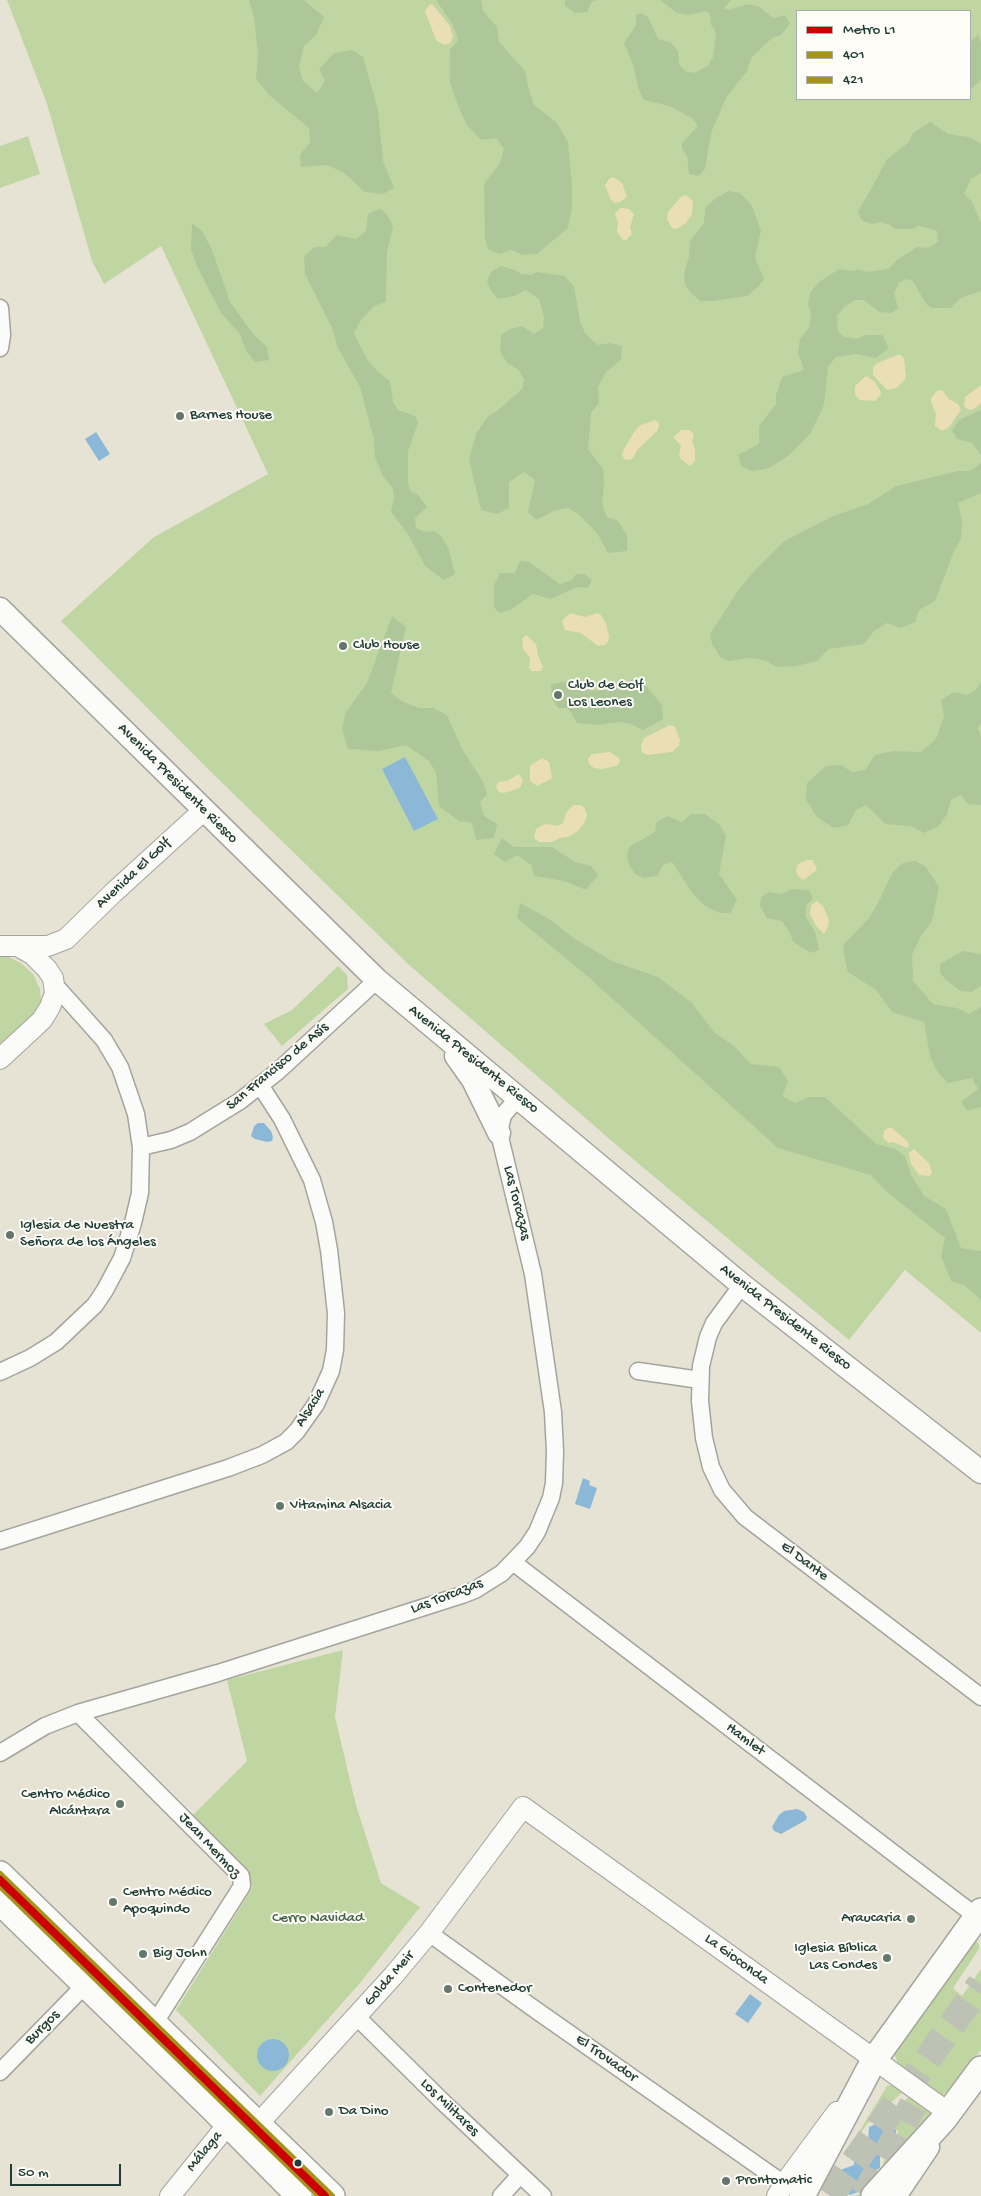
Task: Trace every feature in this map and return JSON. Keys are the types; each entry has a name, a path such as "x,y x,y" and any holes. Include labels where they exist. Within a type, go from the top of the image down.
{"main road":[{"name":"Avenida Presidente Riesco","path":"0,609 377,980 742,1285 981,1472"},
{"path":"441,1034 473,1080 499,1132"},
{"path":"0,1874 154,2024 243,2123 299,2196"},
{"path":"0,1902 85,1985 243,2123 332,2196"},
{"path":"787,2192 874,2060 979,1914"},
{"path":"895,2196 947,2116 981,2069"},
{"path":"874,2196 947,2116"}],"street":[{"path":"0,308 2,335 0,348"},
{"name":"Avenida El Golf","path":"0,1059 34,1029 47,1014 55,993 54,981 57,957 66,939 113,893 204,810"},
{"name":"Avenida El Golf","path":"0,946 22,948 48,946 66,939"},
{"path":"0,1372 30,1358 56,1342 83,1318 106,1290 122,1258 134,1223 140,1193 141,1147 136,1114 120,1067 104,1040 40,962 22,948"},
{"name":"San Francisco de Asís","path":"141,1147 171,1140 190,1132 225,1111 260,1085 377,980"},
{"name":"Alsacia","path":"0,1541 228,1468 262,1455 275,1449 292,1436 316,1404 331,1371 335,1350 336,1313 329,1250 319,1202 303,1159 282,1119 260,1085"},
{"path":"499,1132 503,1115 519,1098"},
{"name":"Las Torcazas","path":"0,1753 45,1726 78,1713 218,1672 462,1595 490,1581 514,1563 537,1532 551,1498 556,1468 555,1430 533,1274 499,1132"},
{"name":"El Dante","path":"742,1285 720,1314 708,1337 702,1358 700,1380 702,1421 711,1467 722,1490 736,1509 981,1697"},
{"path":"638,1371 700,1380"},
{"name":"Hamlet","path":"514,1563 979,1914"},
{"name":"Jean Mermoz","path":"78,1713 241,1876 242,1886 154,2024"},
{"name":"Golda Meir","path":"243,2123 357,2017 430,1933 523,1807"},
{"name":"La Gioconda","path":"523,1807 874,2060 947,2116"},
{"name":"El Trovador","path":"430,1933 787,2192"},
{"name":"Burgos","path":"0,2072 85,1985"},
{"name":"Los Militares","path":"357,2017 543,2196"},
{"name":"Málaga","path":"170,2196 243,2123"},
{"path":"501,2196 520,2175"}],"green space":[{"name":"Club de Golf Los Leones","path":"7,0 981,0 981,1333 905,1270 849,1340 621,1149 408,964 208,769 61,621 154,537 268,474 161,246 104,284 92,261 47,104"},
{"path":"249,0 304,0 324,17 316,35 304,46 299,67 303,81 317,93 325,81 319,69 334,53 352,50 363,57 378,110 383,161 394,188 383,194 365,192 343,172 326,165 301,167 300,155 310,142 309,128 269,95 256,79 258,55 254,17"},
{"path":"436,0 481,0 483,11 497,27 499,42 525,71 534,105 556,122 568,142 572,208 568,228 537,254 523,255 511,250 499,254 488,249 485,238 484,184 500,163 504,149 496,138 481,140 467,125 460,110 450,83 450,50 458,40 453,25"},
{"path":"565,0 597,0 592,1 587,12 575,13 565,6"},
{"path":"660,0 731,0 724,8 729,10 747,4 758,6 773,18 785,15 790,23 781,35 772,38 751,58 747,71 726,98 711,133 705,169 698,176 689,174 687,156 682,149 682,143 698,126 692,118 669,106 644,100 638,88 634,67 624,43 636,25 636,15 641,13 648,17 658,39 670,42 678,51 679,64 685,71 694,73 708,66 713,57 716,32 711,25 710,14 705,11 690,15 677,13"},
{"path":"978,35 981,42 981,80 971,89 971,41"},
{"path":"930,122 948,134 969,137 981,144 981,173 971,179 964,194 972,202 981,223 981,291 961,298 950,308 932,308 926,304 913,281 906,279 899,283 894,293 898,308 891,313 880,312 863,300 855,300 845,306 837,316 838,331 844,337 857,339 866,335 882,335 889,348 876,358 855,354 836,357 828,367 824,405 810,434 788,456 766,469 752,471 742,467 738,455 759,444 759,426 776,404 776,395 782,377 804,370 798,353 800,339 809,328 811,313 808,304 810,293 819,282 839,269 854,271 858,269 866,272 888,269 897,260 917,247 928,248 938,242 937,231 932,229 919,226 912,229 895,229 881,222 872,224 861,220 858,211 887,159 909,142 913,133"},
{"path":"28,136 40,174 0,188 0,146"},
{"path":"729,191 740,193 752,206 761,231 755,257 764,279 747,296 700,301 685,285 684,273 689,257 690,241 704,223 705,208 716,198"},
{"path":"380,209 387,214 393,227 387,252 386,302 374,306 361,320 354,333 367,359 378,372 390,381 393,402 398,410 415,416 418,423 408,451 408,482 410,491 418,495 427,507 415,518 416,528 425,532 434,531 442,537 449,550 455,574 444,580 425,566 408,534 391,512 394,499 393,489 383,476 375,457 374,440 360,387 338,348 332,328 305,274 304,256 315,247 326,247 336,235 356,239 366,231 368,214"},
{"path":"192,223 202,231 212,250 230,302 253,334 267,347 269,360 255,362 246,351 240,334 221,313 191,250"},
{"path":"501,266 521,274 531,275 537,272 565,276 574,287 580,321 585,333 598,345 610,343 622,346 621,360 606,372 598,387 599,403 591,413 588,449 603,469 602,504 607,517 617,520 627,535 627,551 608,553 597,533 578,514 568,508 556,510 536,520 528,512 535,480 524,472 509,482 509,508 497,514 481,510 469,459 476,434 488,416 497,411 522,389 524,380 519,370 507,363 500,351 501,335 510,329 522,326 534,334 543,328 544,317 539,299 526,290 514,296 498,299 492,292 487,282 491,272"},
{"path":"981,410 981,455 972,443 957,439 952,430 959,420"},
{"path":"981,463 981,493 958,503 962,521 961,538 935,601 919,610 915,622 901,628 887,623 874,631 864,644 829,649 817,661 796,666 777,667 764,660 749,658 729,661 721,658 712,644 710,634 739,589 783,542 831,517 868,504 896,486 958,471 970,471"},
{"path":"520,561 529,562 560,584 572,580 576,574 584,574 592,580 588,588 578,587 550,599 533,594 510,610 499,613 494,607 494,585 500,573 515,573"},
{"path":"392,616 406,627 391,693 401,701 419,708 433,708 447,715 462,749 482,780 487,794 480,802 484,816 497,824 494,838 476,840 472,823 459,821 439,806 436,772 429,761 406,745 379,751 348,749 342,729 346,712 367,683"},
{"path":"634,679 646,686 662,705 663,719 643,730 631,724 621,722 597,725 577,723 568,708 558,708 552,699 551,684 570,681 579,687 592,691 605,690"},
{"path":"981,682 981,724 978,728 981,737 981,805 968,804 961,795 951,800 947,814 938,827 924,833 911,826 885,824 866,805 856,810 848,825 834,828 817,817 806,800 807,783 826,766 841,765 852,772 865,770 875,755 893,751 921,752 936,739 944,716 941,700 954,692 966,695 976,690"},
{"path":"691,814 705,814 720,825 726,836 719,874 737,900 730,913 720,913 705,906 693,894 672,862 663,865 657,876 644,878 635,874 629,865 627,856 629,847 655,832 656,823 667,816 682,822"},
{"path":"502,838 514,847 552,847 575,862 591,866 598,875 586,890 564,881 534,876 532,866 518,855 505,862 494,854"},
{"path":"915,861 926,867 939,887 932,921 921,936 912,955 913,981 933,1004 957,1008 969,1014 981,1007 981,1107 967,1111 961,1102 978,1089 972,1078 948,1083 937,1071 930,1056 924,1022 892,1012 876,990 848,972 845,961 843,945 869,918 893,872 903,863"},
{"path":"793,889 809,890 813,898 806,906 806,917 815,932 819,950 811,953 793,942 790,933 782,921 767,918 760,906 761,897 769,892 781,894"},
{"path":"520,903 551,920 575,939 612,961 658,977 692,1003 714,1032 734,1046 751,1064 779,1067 788,1081 782,1096 795,1103 809,1097 825,1097 876,1144 895,1149 905,1156 911,1175 924,1196 946,1209 961,1248 981,1251 981,1300 964,1285 951,1281 941,1256 945,1238 887,1192 871,1175 778,1148 586,975 517,918"},
{"path":"963,951 981,954 981,986 971,992 961,991 940,973 940,964"},
{"path":"7,956 21,963 33,974 40,989 41,1000 40,1009 0,1051 0,957"},
{"path":"338,966 347,975 348,989 282,1046 264,1024 292,1010"},
{"name":"Cerro Navidad","path":"343,1650 335,1717 356,1805 381,1883 420,1907 360,1983 260,2096 176,2010 253,1887 190,1818 247,1761 227,1680"},
{"path":"975,1940 979,1944 979,1949 953,1988 962,1996 981,1969 981,2050 950,2091 942,2095 898,2063 894,2054 896,2047"},
{"path":"891,2085 904,2091 867,2124 848,2150 887,2086"},
{"path":"910,2096 935,2115 869,2196 855,2196 868,2190 869,2176 882,2170 885,2156 898,2149 898,2131 884,2121 876,2123 892,2110 904,2117 909,2110 900,2104"}],"sand":[{"path":"430,4 433,5 450,26 453,37 450,43 444,45 436,40 425,11"},
{"path":"613,177 622,183 627,197 615,203 611,200 605,185"},
{"path":"686,195 693,201 692,214 685,224 676,229 672,228 667,219 668,212 681,197"},
{"path":"621,208 629,209 634,214 630,227 632,234 626,240 623,240 617,232 618,223 615,213"},
{"path":"901,355 904,359 906,376 904,381 896,388 887,390 873,375 873,368 876,364"},
{"path":"866,376 874,381 880,390 881,394 875,401 860,400 855,395 855,386"},
{"path":"981,385 981,403 974,409 966,408 964,406 965,397"},
{"path":"938,390 943,391 949,399 958,404 961,410 949,427 942,431 935,426 936,414 931,401 931,398"},
{"path":"655,420 659,424 658,430 637,450 634,457 630,460 624,459 623,451 634,432 639,426"},
{"path":"681,430 689,430 694,434 692,441 695,449 695,461 690,466 681,459 679,454 681,446 673,437"},
{"path":"570,613 585,617 597,613 600,614 606,623 609,637 608,642 605,645 598,646 581,633 565,630 562,621"},
{"path":"526,635 536,644 538,656 543,667 541,671 531,671 529,668 530,658 523,649 522,639"},
{"path":"670,725 675,727 680,740 679,746 672,752 647,755 642,752 641,746 644,738"},
{"path":"610,752 619,758 618,765 603,769 594,768 589,764 588,759 592,754"},
{"path":"542,758 549,762 552,777 537,786 530,781 530,766"},
{"path":"519,774 523,780 520,788 504,793 499,792 496,787 498,782 507,781"},
{"path":"573,805 584,807 587,814 585,822 578,831 568,837 551,842 539,842 534,838 536,829 541,826 546,824 558,826 563,823 566,813"},
{"path":"807,860 813,860 817,870 803,880 797,875 796,869 798,864"},
{"path":"817,901 823,906 829,920 824,934 816,926 810,914 811,905"},
{"path":"892,1128 907,1141 909,1144 908,1148 893,1142 888,1143 883,1138 884,1131"},
{"path":"914,1149 929,1163 932,1173 929,1176 919,1175 911,1164 909,1153"}],"water":[{"path":"96,432 110,454 99,461 85,439"},
{"path":"405,757 438,819 414,831 382,769"},
{"path":"258,1123 264,1123 271,1131 272,1141 267,1142 251,1136 254,1126"},
{"path":"583,1478 590,1481 589,1485 597,1488 590,1509 575,1504"},
{"path":"797,1809 804,1812 807,1817 806,1820 781,1834 774,1831 772,1827 779,1815 784,1811"},
{"path":"750,1994 762,2003 748,2023 735,2014"},
{"path":"273,2039 284,2044 289,2055 284,2066 273,2071 262,2066 257,2055 262,2044"},
{"path":"883,2121 896,2130 895,2147 880,2153 880,2168 867,2174 866,2189 850,2195 838,2186 840,2170 854,2165 854,2149 868,2144 869,2127"}],"tunnel":[{"path":"830,2196 981,1984"},
{"path":"865,2196 913,2105"}],"metro line":[{"name":"L1","path":"0,1880 325,2196"}],"transit line":[{"name":"401","path":"0,1874 332,2196"},
{"name":"421","path":"0,1886 319,2196"}],"place":[{"name":"Barnes House","path":"180,416"},
{"name":"Club House","path":"343,646"},
{"name":"Club de Golf Los Leones","path":"558,695"},
{"name":"Iglesia de Nuestra Señora de los Ángeles","path":"10,1235"},
{"name":"Vitamina Alsacia","path":"280,1506"},
{"name":"Centro Médico Alcántara","path":"120,1804"},
{"name":"Centro Médico Apoquindo","path":"113,1902"},
{"name":"Araucaria","path":"911,1919"},
{"name":"Big John","path":"143,1954"},
{"name":"Iglesia Bíblica Las Condes","path":"887,1958"},
{"name":"Contenedor","path":"448,1989"},
{"name":"Da Dino","path":"329,2112"},
{"name":"Prontomatic","path":"726,2181"}]}
